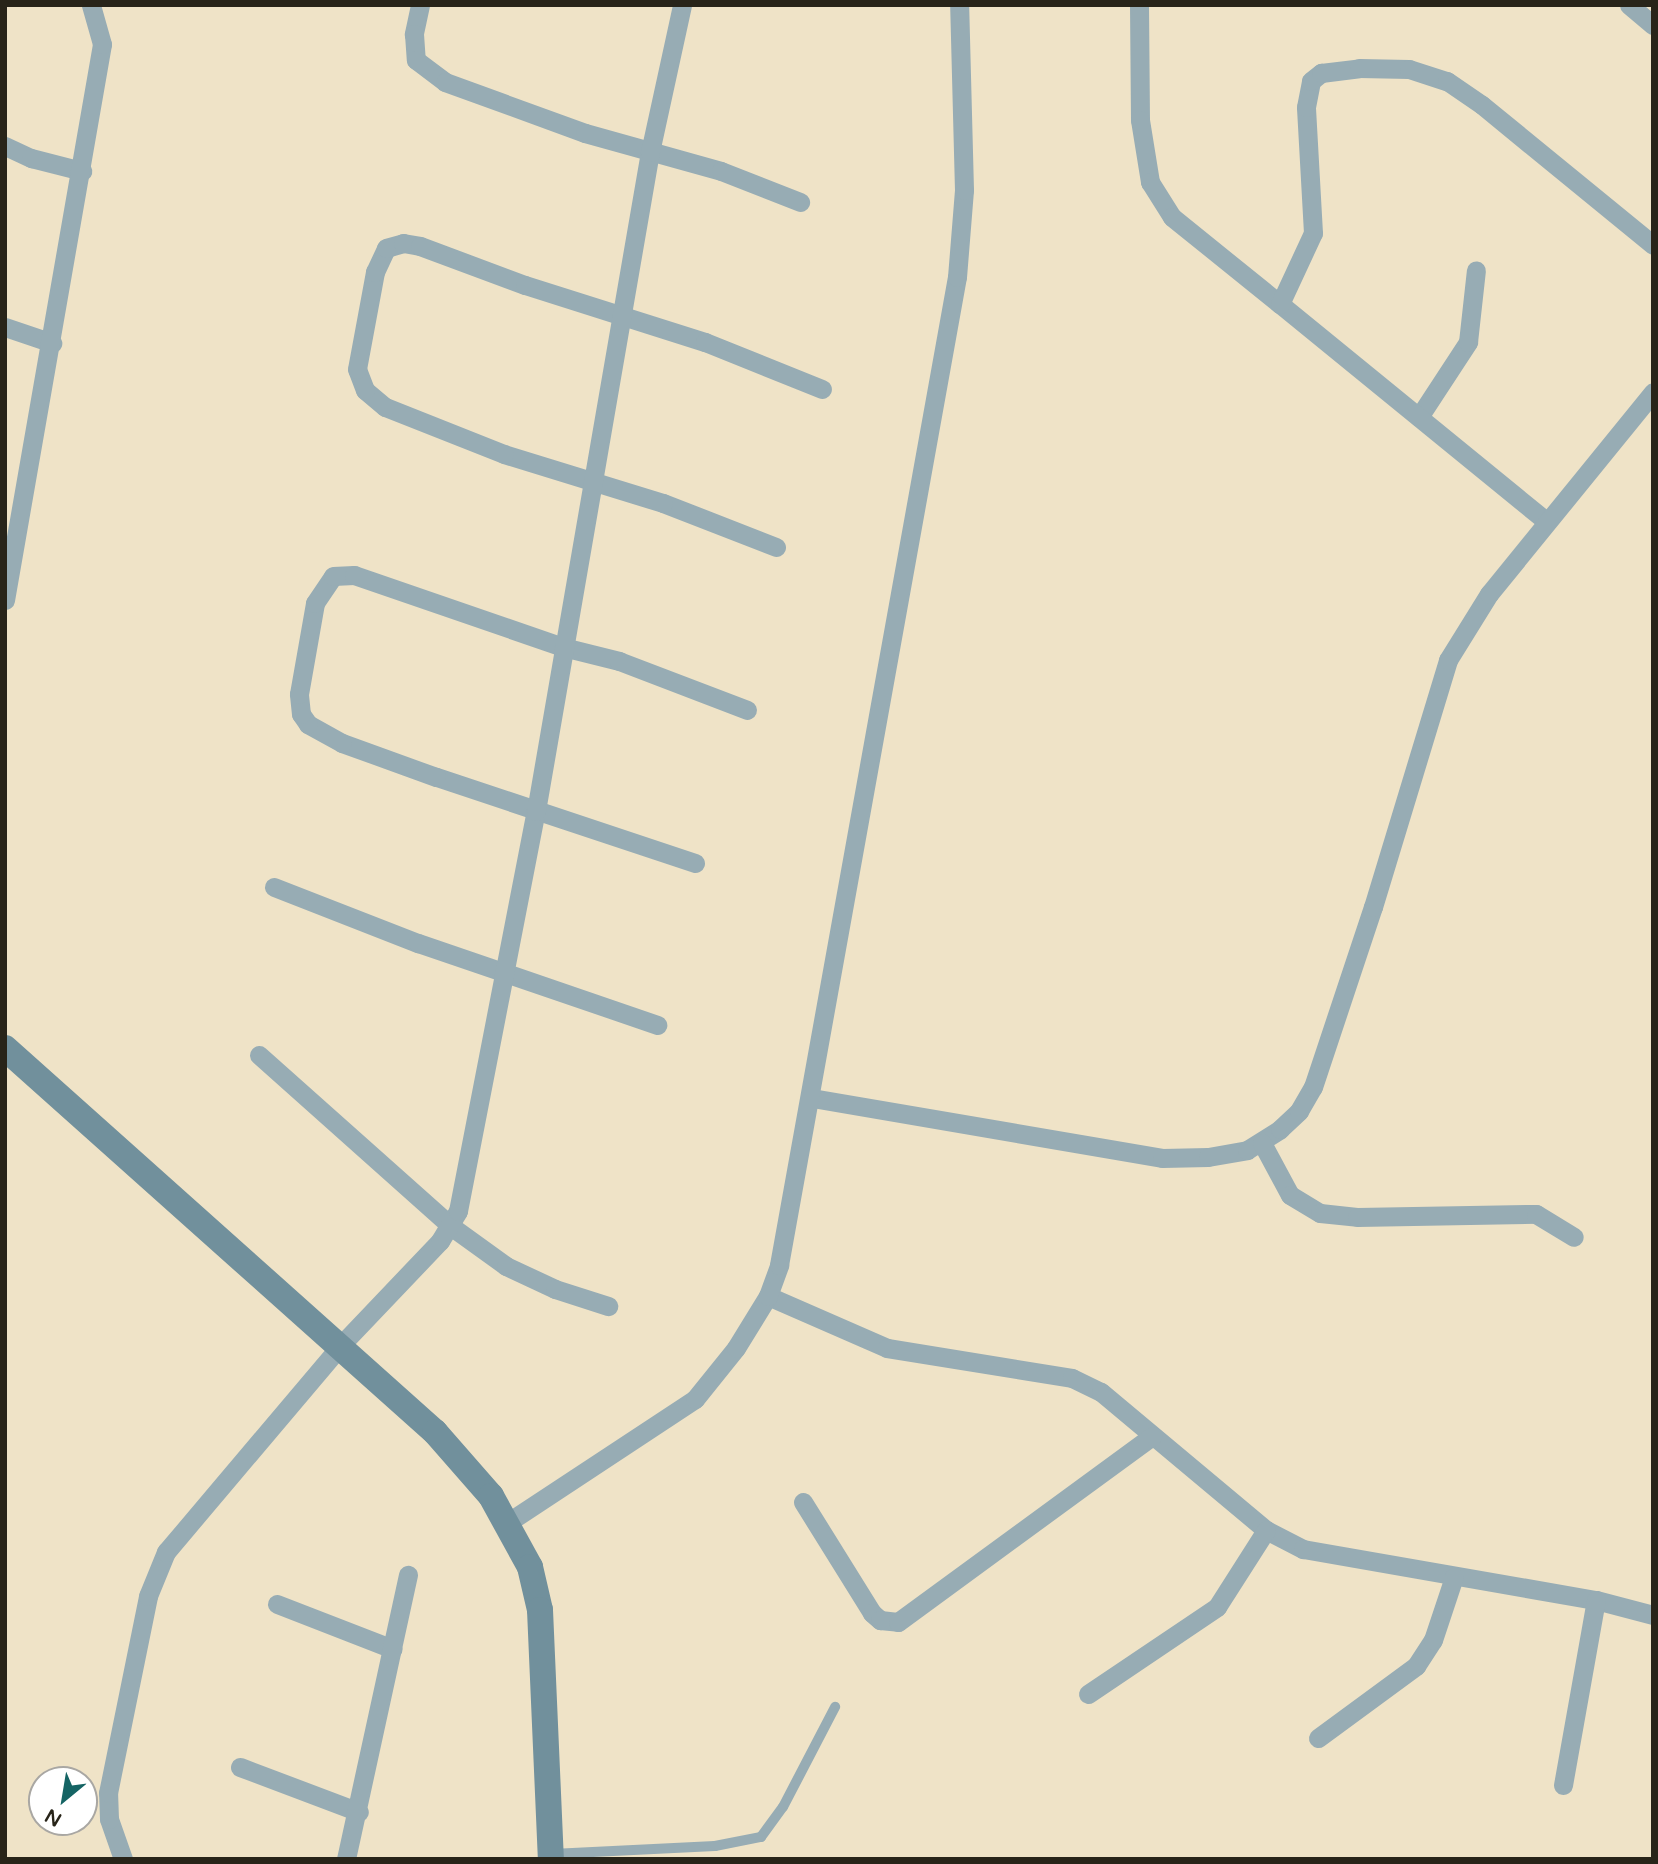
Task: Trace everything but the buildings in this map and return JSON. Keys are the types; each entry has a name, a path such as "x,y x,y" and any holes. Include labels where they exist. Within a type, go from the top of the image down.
{"street":[{"path":"5,600 13,516 52,343 102,44 91,5"},
{"path":"420,5 413,49 420,65 433,76 650,152 721,171 800,202"},
{"path":"123,1859 109,1819 108,1793 148,1596 156,1573 186,1528 340,1346 452,1227 476,1132 624,317 650,152 682,5"},
{"path":"507,1523 682,1411 711,1382 768,1296 787,1234 812,1098 854,834 957,277 964,190 959,5"},
{"path":"1139,5 1140,120 1150,182 1171,217 1546,521"},
{"path":"1629,5 1653,25"},
{"path":"1280,304 1313,233 1306,107 1311,81 1328,72 1409,69 1456,86 1653,246"},
{"path":"5,146 31,158 82,171"},
{"path":"776,547 593,480 504,454 385,407 365,390 358,376 361,333 381,254 403,243 705,342 822,389"},
{"path":"1419,417 1468,342 1476,306 1476,271"},
{"path":"5,327 52,343"},
{"path":"812,1098 1162,1157 1208,1157 1262,1143 1299,1111 1313,1087 1448,660 1489,594 1653,392"},
{"path":"695,863 342,743 308,724 299,704 305,647 325,584 343,574 370,579 563,647 619,661 747,710"},
{"path":"274,887 657,1026"},
{"path":"5,1048 340,1346 444,1442 479,1479 507,1523 530,1567 540,1610 551,1856"},
{"path":"259,1055 452,1227 506,1266 608,1306"},
{"path":"1262,1143 1290,1195 1320,1213 1357,1217 1536,1214 1574,1237"},
{"path":"768,1296 887,1348 1072,1378 1101,1392 1266,1530 1325,1556 1596,1600 1653,1615"},
{"path":"803,1502 872,1613 880,1620 898,1622 1152,1436"},
{"path":"1088,1694 1217,1606 1266,1530"},
{"path":"346,1859 359,1812 408,1575"},
{"path":"1318,1738 1416,1666 1433,1640 1454,1577"},
{"path":"1563,1785 1596,1600"},
{"path":"276,1604 393,1649"},
{"path":"240,1767 359,1812"}],"lane":[{"path":"551,1856 715,1846 761,1837 783,1807 835,1707"}]}
